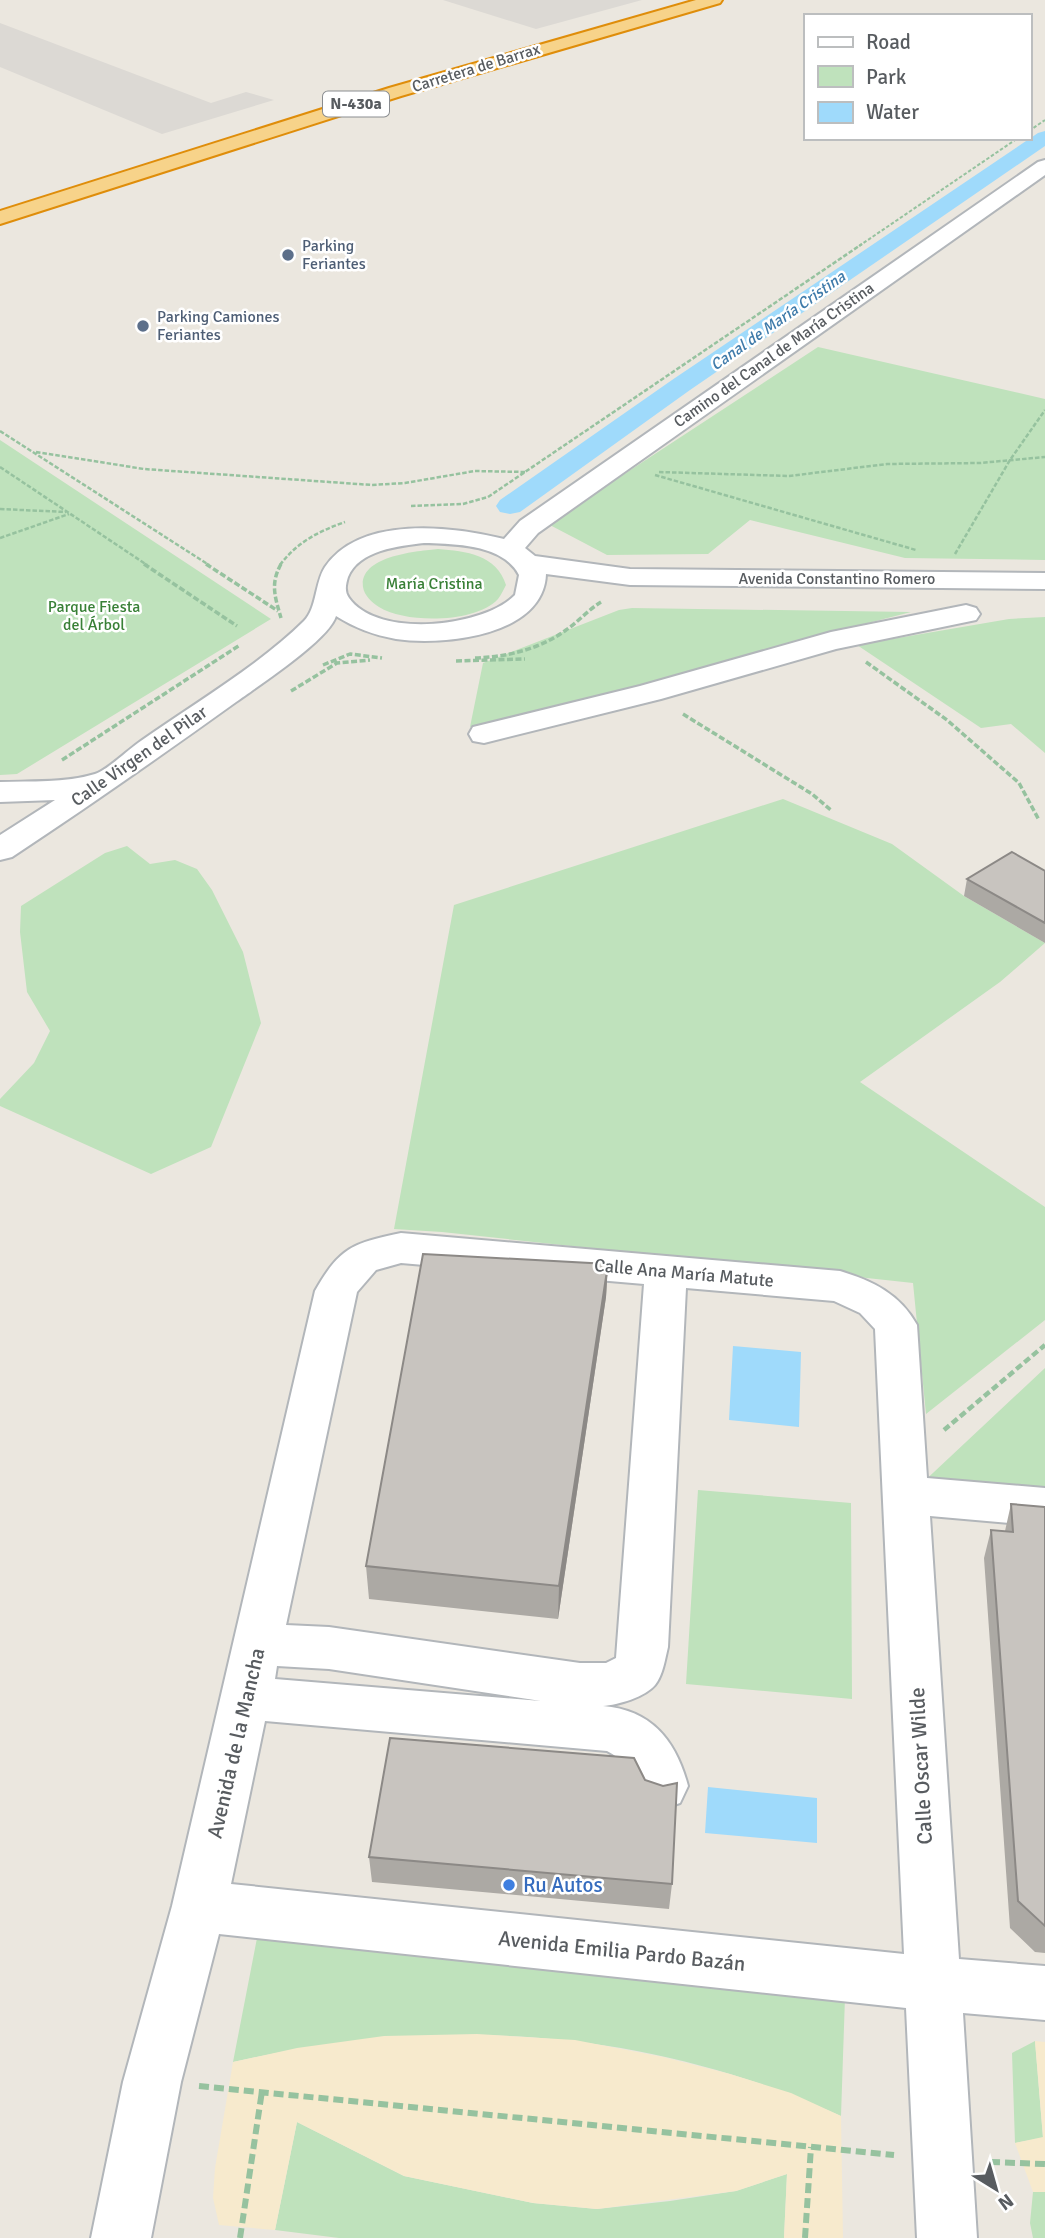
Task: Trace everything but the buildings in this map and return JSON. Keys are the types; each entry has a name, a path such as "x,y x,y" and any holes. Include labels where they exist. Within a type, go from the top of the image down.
{"highway":[{"name":"Carretera de Barrax","path":"0,218 395,92 714,0"}],"street":[{"name":"Camino del Canal de María Cristina","path":"516,556 529,527 1045,166"},
{"name":"Avenida Constantino Romero","path":"331,588 335,573 347,558 368,547 395,539 456,535 484,540 516,556 587,573 621,588"},
{"path":"516,556 529,566 534,580 526,600"},
{"name":"Avenida Constantino Romero","path":"391,628 436,632 468,628 496,620 518,608 526,600 583,583 621,588 1045,581"},
{"path":"331,588 336,600 346,610 361,619 391,628"},
{"name":"Calle Virgen del Pilar","path":"4,847 107,780 276,659 320,622 331,588"},
{"path":"484,734 650,693 831,641 966,614"},
{"name":"Calle Virgen del Pilar","path":"276,659 353,635 391,628"},
{"path":"0,794 56,790 107,780"},
{"path":"0,794 12,798 25,817 4,847"},
{"name":"Calle Ana María Matute","path":"364,1256 401,1248 840,1286 875,1302"},
{"name":"Avenida de la Mancha","path":"121,2238 152,2082 199,1906 336,1291 349,1269 364,1256"},
{"path":"258,1644 329,1648 580,1685 612,1684 637,1671 643,1647 666,1271"},
{"name":"Calle Oscar Wilde","path":"875,1302 896,1325 947,2238"},
{"path":"905,1480 1045,1507"},
{"path":"246,1698 612,1729 638,1740 656,1760 662,1786"},
{"name":"Avenida Emilia Pardo Bazán","path":"199,1906 934,1984 1045,1993"}],"path":[{"path":"488,497 1015,140"},
{"path":"951,560 1010,460 1045,410"},
{"path":"0,431 279,612"},
{"path":"36,452 211,475 372,485 405,484 475,471 526,472"},
{"path":"925,553 648,472 789,476 834,468 887,464 980,463 1045,457"},
{"path":"0,467 237,626"},
{"path":"0,509 68,513"},
{"path":"0,538 68,513"},
{"path":"454,658 506,657 539,644 562,633 621,588"},
{"path":"831,641 947,720 1019,783 1039,820"},
{"path":"200,670 284,691 340,656 350,654 385,659 351,657 325,668 286,694"},
{"path":"448,661 525,659"},
{"path":"51,767 188,678"},
{"path":"650,693 812,794 832,811"},
{"path":"905,1480 1045,1345"},
{"path":"152,2082 943,2160"},
{"path":"240,2238 262,2091"},
{"path":"805,2238 811,2147"}],"shaded area":[{"path":"443,0 642,0 536,29"},
{"path":"0,23 211,103 246,92 274,100 162,134 0,67"}],"green space":[{"path":"818,347 1045,399 1045,560 905,558 750,520 708,554 607,555 548,524"},
{"name":"Parque Fiesta del Árbol","path":"0,440 271,619 17,774 0,775"},
{"name":"María Cristina","path":"438,549 479,556 496,567 506,585 498,599 474,613 458,617 423,618 391,613 376,605 367,596 363,587 364,577 370,568 379,562 404,554"},
{"path":"619,610 911,612 790,643 668,680 470,727 483,663"},
{"path":"1045,617 1045,753 1011,724 981,728 857,645 1009,619"},
{"path":"783,799 892,844 964,896 1045,943 1000,982 860,1082 1045,1207 1045,1320 926,1414 913,1283 394,1229 454,905"},
{"path":"127,846 150,864 175,860 197,869 212,890 243,952 261,1023 211,1147 151,1174 0,1106 0,1099 34,1063 50,1031 27,992 20,932 21,906 105,853"},
{"path":"1045,1368 1045,1500 918,1487"},
{"path":"698,1490 851,1503 852,1699 686,1684"},
{"path":"257,1938 845,1997 841,2116 767,2086 693,2063 618,2047 542,2038 466,2035 389,2038 311,2047 233,2062"},
{"path":"1035,2041 1043,2138 1015,2143 1012,2053"},
{"path":"297,2122 404,2176 533,2203 597,2209 670,2201 736,2191 787,2174 784,2238 339,2238 275,2230"},
{"path":"1033,2192 1045,2192 1045,2238 1033,2238 1030,2223"}],"sand":[{"path":"477,2034 575,2040 663,2057 791,2093 841,2116 843,2238 784,2238 787,2174 736,2191 597,2209 533,2203 404,2176 297,2122 275,2230 219,2225 213,2198 215,2168 233,2062 297,2048 384,2036"},
{"path":"1035,2041 1045,2042 1045,2192 1033,2192 1015,2143 1043,2137"}],"water":[{"path":"733,1346 801,1352 799,1427 729,1420"},
{"path":"708,1787 817,1798 817,1843 705,1833"}],"waterway":[{"name":"Canal de María Cristina","path":"510,506 681,385 1045,137"}],"place":[{"name":"Parking Feriantes","path":"288,255"},
{"name":"Parking Camiones Feriantes","path":"143,326"},
{"name":"Ru Autos","path":"509,1885"}]}
